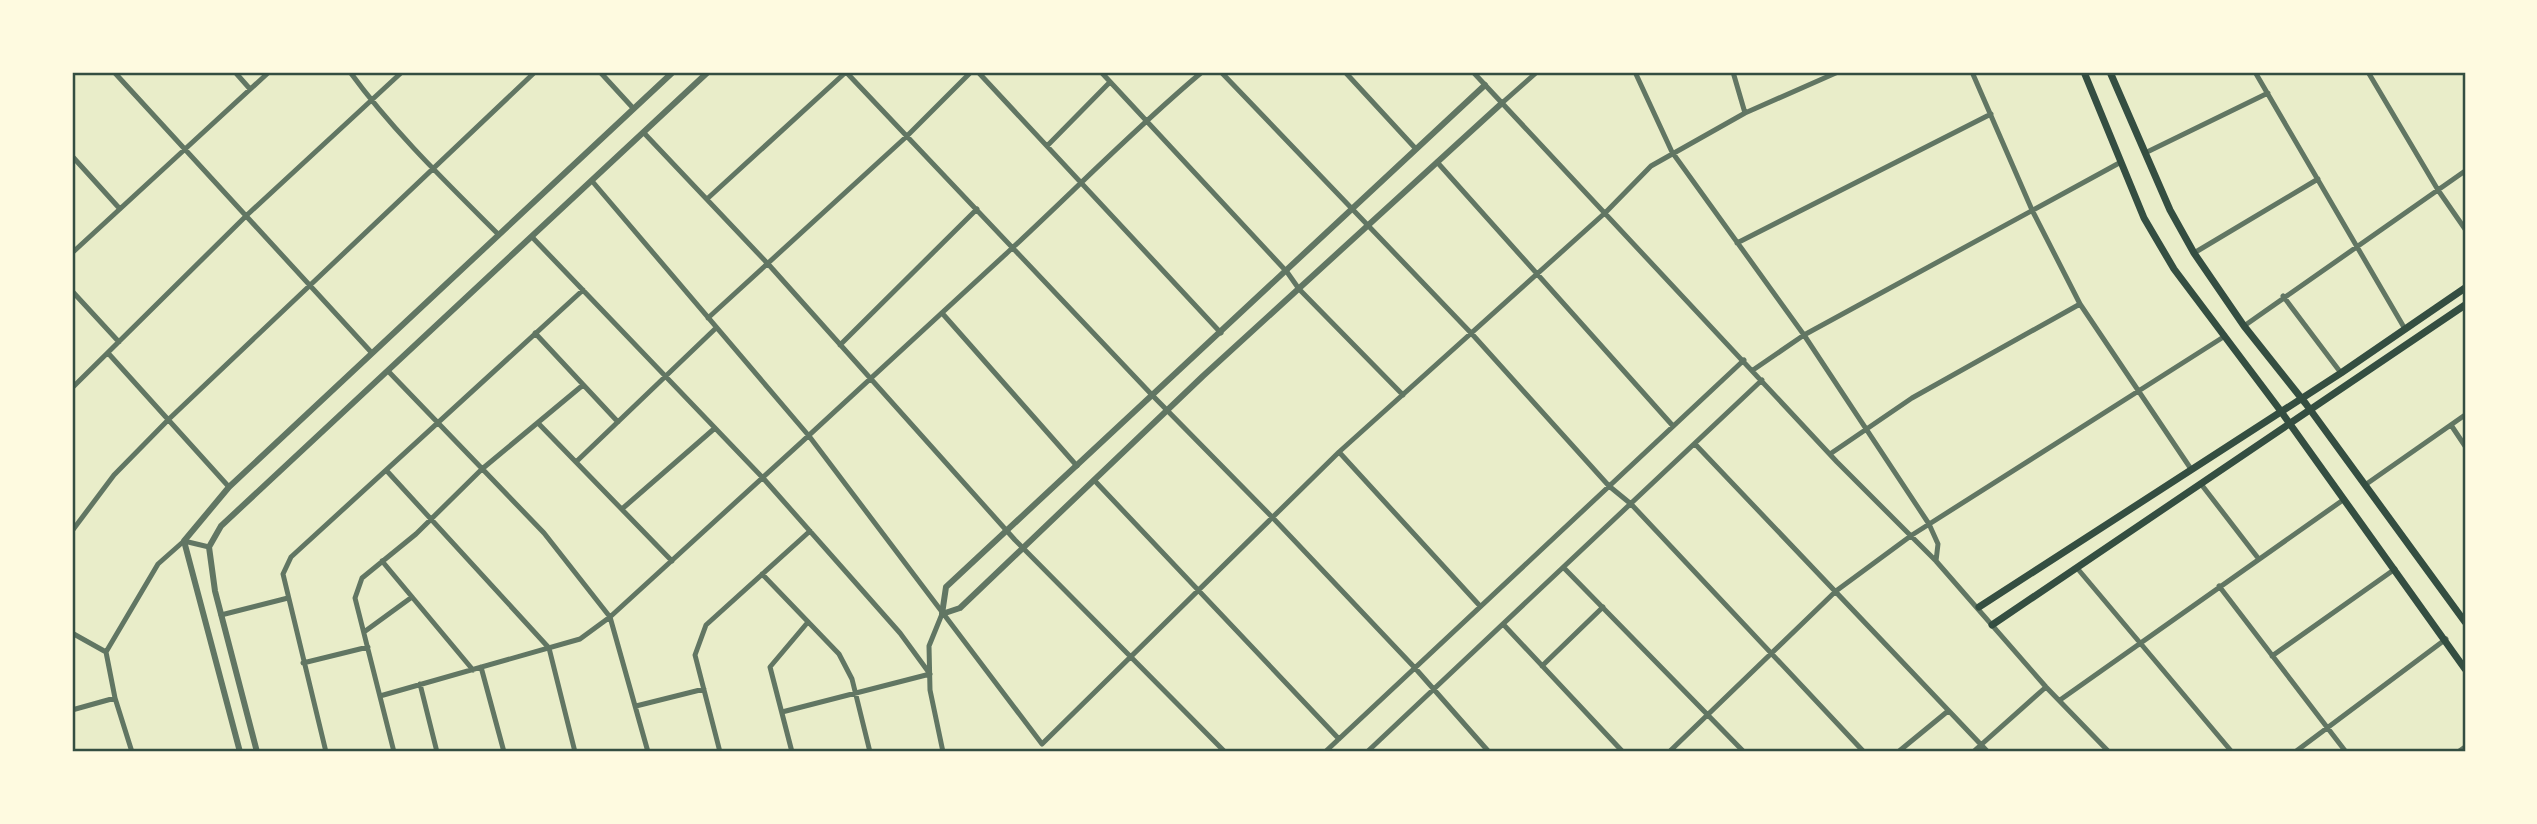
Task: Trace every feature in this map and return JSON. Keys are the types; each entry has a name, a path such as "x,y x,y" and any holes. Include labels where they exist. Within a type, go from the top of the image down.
{"main road":[{"path":"2084,72 2144,218 2174,269 2280,410 2465,669"},
{"path":"2110,72 2170,211 2194,253 2244,326 2300,397 2465,622"},
{"path":"1979,607 2300,397 2341,373 2465,288"},
{"path":"1992,625 2465,305"}],"street":[{"path":"114,72 371,352"},
{"path":"235,72 250,89"},
{"path":"72,253 269,72"},
{"path":"350,72 371,100 432,167 498,234"},
{"path":"72,388 247,215 402,72"},
{"path":"72,531 114,475 170,419 432,167 536,72"},
{"path":"600,72 633,108"},
{"path":"132,752 115,698 106,652 158,564 184,541 229,487 673,72"},
{"path":"257,752 221,615 209,547 221,526 708,72"},
{"path":"707,199 846,72 1415,668 1489,752"},
{"path":"708,318 906,137 971,72"},
{"path":"978,72 1221,333"},
{"path":"1101,72 1287,272 1298,289 1403,395"},
{"path":"380,695 580,639 610,617 1014,247 1145,119 1202,72"},
{"path":"1221,72 1370,224 1609,486 1631,504 1864,752"},
{"path":"1345,72 1416,149"},
{"path":"1473,72 1830,454 1912,535 1979,607 2046,687 2108,752"},
{"path":"942,614 960,608 1298,289 1536,72"},
{"path":"1635,72 1672,152 1804,335 1929,524 1938,544 1936,561"},
{"path":"1733,72 1745,113"},
{"path":"592,181 809,436 1042,744 1339,452 1606,212 1651,166 1745,113 1827,74 1838,72"},
{"path":"1972,72 2032,210 2080,304 2191,470"},
{"path":"2255,72 2405,329"},
{"path":"2368,72 2438,190 2465,229"},
{"path":"1047,146 1110,82"},
{"path":"943,752 930,674 929,646 942,614 946,587 1485,85"},
{"path":"2145,153 2268,93"},
{"path":"1737,243 1990,114"},
{"path":"644,133 769,265 1007,531 1225,752"},
{"path":"72,156 120,208"},
{"path":"1437,162 1673,426"},
{"path":"1752,370 1804,335 2121,162"},
{"path":"2244,326 2283,296 2465,171"},
{"path":"2194,253 2318,179"},
{"path":"840,345 977,209"},
{"path":"532,237 762,478 900,633 930,674"},
{"path":"72,290 119,342"},
{"path":"326,752 283,574 291,556 583,290"},
{"path":"2283,296 2341,373"},
{"path":"1830,454 1912,398 2080,304"},
{"path":"942,313 1077,466"},
{"path":"578,461 716,328"},
{"path":"535,333 618,422"},
{"path":"1669,752 1836,591 1912,535 2225,336"},
{"path":"108,353 229,487"},
{"path":"1325,752 1744,360"},
{"path":"388,371 544,533 610,617 648,752"},
{"path":"1367,752 1762,380"},
{"path":"394,752 355,598 362,578 431,520 482,469 583,385"},
{"path":"2365,485 2465,415"},
{"path":"538,423 578,461 671,561"},
{"path":"2451,425 2465,446"},
{"path":"622,509 715,428"},
{"path":"1695,444 1988,752"},
{"path":"1339,452 1480,606"},
{"path":"386,470 549,648 575,752"},
{"path":"1094,480 1339,740"},
{"path":"2201,484 2258,558"},
{"path":"2060,700 2343,500"},
{"path":"720,752 695,655 706,625 810,531"},
{"path":"184,541 209,547"},
{"path":"184,541 240,752"},
{"path":"382,561 473,670"},
{"path":"1564,568 1744,752"},
{"path":"2077,568 2138,644 2232,752"},
{"path":"2272,656 2395,569"},
{"path":"762,574 839,654 855,691 870,752"},
{"path":"2219,586 2346,752"},
{"path":"364,632 412,597"},
{"path":"221,615 288,598"},
{"path":"1542,666 1603,607"},
{"path":"792,752 770,667 808,622"},
{"path":"1503,625 1623,752"},
{"path":"72,633 106,652"},
{"path":"2295,752 2446,639"},
{"path":"303,663 368,647"},
{"path":"481,667 504,752"},
{"path":"782,712 855,691 930,674"},
{"path":"420,684 437,752"},
{"path":"1973,752 2046,687"},
{"path":"636,706 704,689"},
{"path":"72,710 115,698"},
{"path":"1898,752 1948,711"},
{"path":"2458,752 2465,747"}]}
